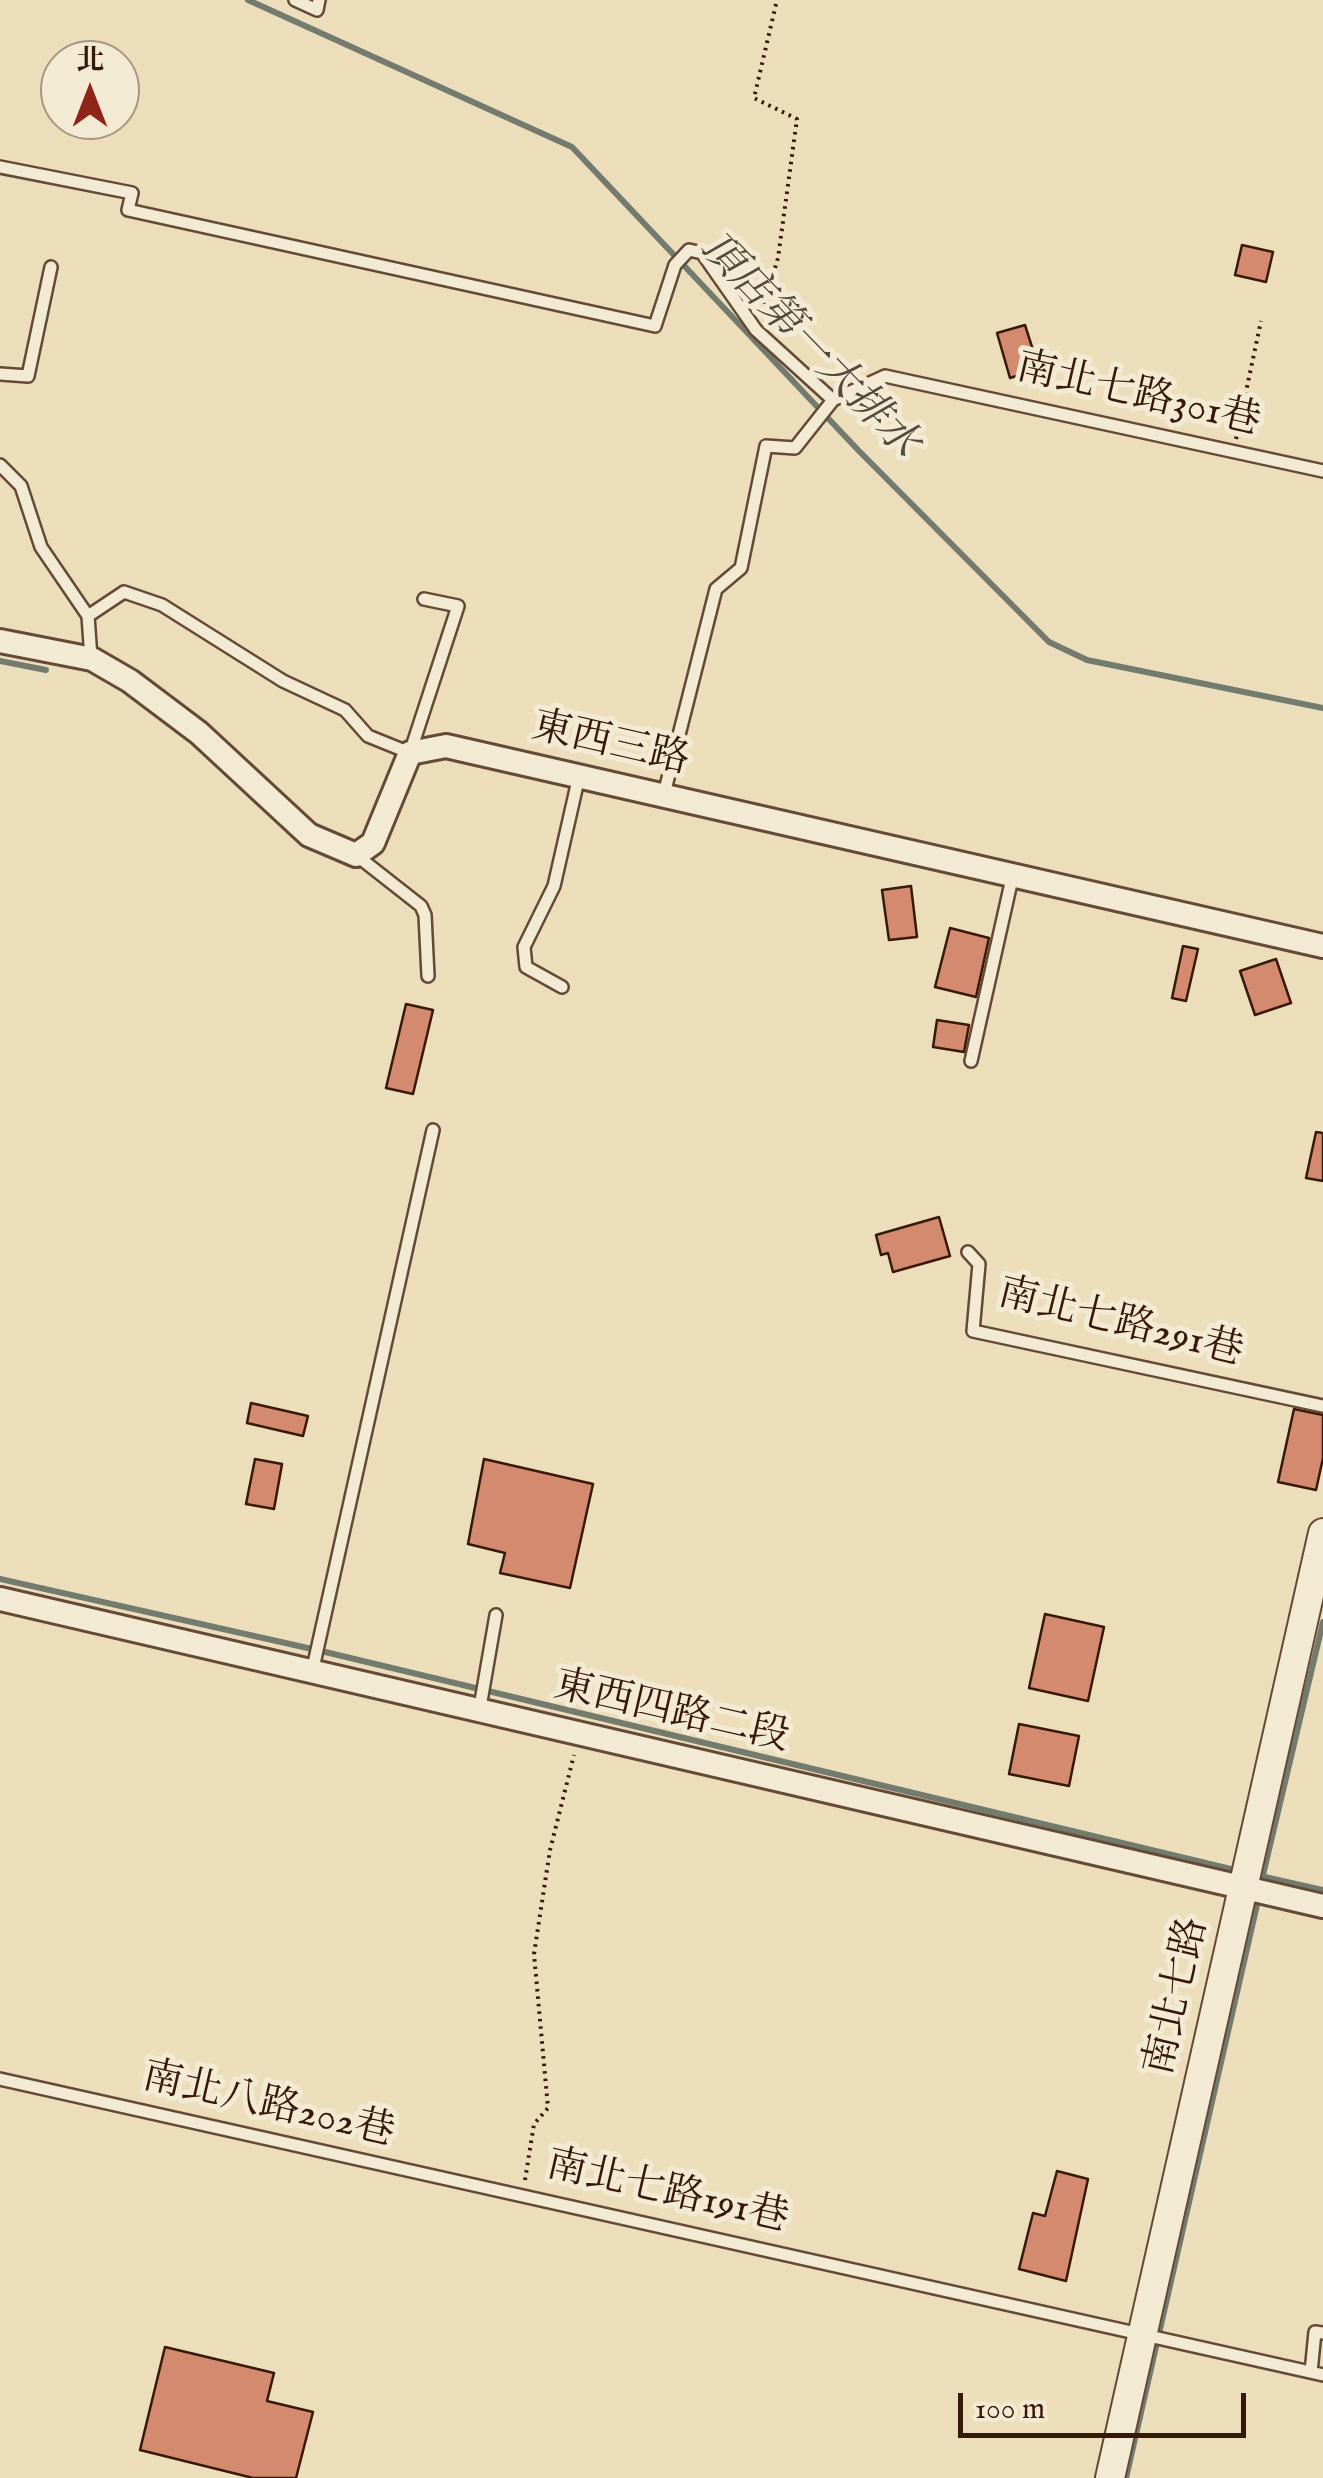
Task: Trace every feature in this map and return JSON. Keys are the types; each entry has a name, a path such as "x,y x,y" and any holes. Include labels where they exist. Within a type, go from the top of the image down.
{"street":[{"path":"0,641 92,659 130,681 198,733 309,835 356,856 373,843 410,753"},
{"name":"東西三路","path":"410,753 446,746 1323,946"},
{"name":"南北七路","path":"1110,2478 1323,1533"},
{"name":"東西四路二段","path":"0,1599 313,1668 1323,1906"}],"lane":[{"path":"294,0 317,10 319,0"},
{"path":"0,167 132,193 128,210 655,326 675,264 688,250 702,252 756,330 833,400 795,448 766,446 742,568 716,589 663,798"},
{"path":"0,374 28,376 51,267"},
{"name":"南北七路301巷","path":"833,400 886,376 1323,471"},
{"path":"0,465 20,486 41,547 88,616 92,659"},
{"path":"88,616 124,592 162,604 238,655 345,710 368,736 410,753 458,606 424,598"},
{"path":"562,986 526,967 524,947 554,886 580,776"},
{"path":"356,856 421,906 428,976"},
{"path":"970,1061 1013,874"},
{"path":"313,1668 433,1130"},
{"name":"南北七路291巷","path":"968,1252 979,1264 974,1331 1323,1406"},
{"path":"480,1707 496,1615"},
{"name":"南北八路202巷","path":"0,2079 522,2199"},
{"name":"南北七路191巷","path":"522,2199 1317,2373"},
{"path":"1317,2373 1315,2332 1323,2334"}],"path":[{"path":"756,330 778,258 797,120 754,98 777,0"},
{"path":"1234,454 1261,321"},
{"name":"南北七路191巷","path":"522,2199 534,2124 548,2108 534,1954 550,1850 580,1730"}],"building":[{"path":"1242,245 1273,252 1266,282 1235,275"},
{"path":"1025,325 1039,369 1010,378 997,333"},
{"path":"911,886 917,937 889,940 882,890"},
{"path":"950,928 989,938 976,997 935,987"},
{"path":"1183,946 1198,949 1186,1001 1172,998"},
{"path":"1276,959 1291,1003 1255,1015 1240,971"},
{"path":"406,1004 433,1010 413,1094 386,1088"},
{"path":"937,1020 969,1025 964,1052 933,1047"},
{"path":"1316,1132 1323,1133 1323,1181 1306,1178"},
{"path":"939,1217 950,1256 893,1272 888,1253 881,1255 876,1235"},
{"path":"251,1403 308,1416 303,1436 247,1423"},
{"path":"1294,1409 1323,1415 1323,1458 1316,1490 1278,1482"},
{"path":"255,1459 282,1464 274,1509 246,1504"},
{"path":"484,1459 593,1484 570,1588 500,1573 505,1553 468,1544"},
{"path":"1045,1614 1104,1627 1088,1701 1029,1688"},
{"path":"1019,1724 1079,1736 1069,1786 1009,1774"},
{"path":"1057,2171 1088,2179 1066,2281 1019,2269 1033,2213 1045,2216"},
{"path":"165,2347 274,2373 267,2401 313,2412 296,2478 253,2478 140,2450"}],"waterway":[{"name":"頂店第一大排水","path":"248,0 572,147 859,451 1049,642 1087,660 1323,708"},
{"path":"0,661 46,670"},
{"path":"0,1579 321,1651 1239,1871"},
{"path":"1262,1879 1323,1622"},
{"path":"1256,1875 1323,1890"},
{"path":"1126,2478 1259,1896"}]}
